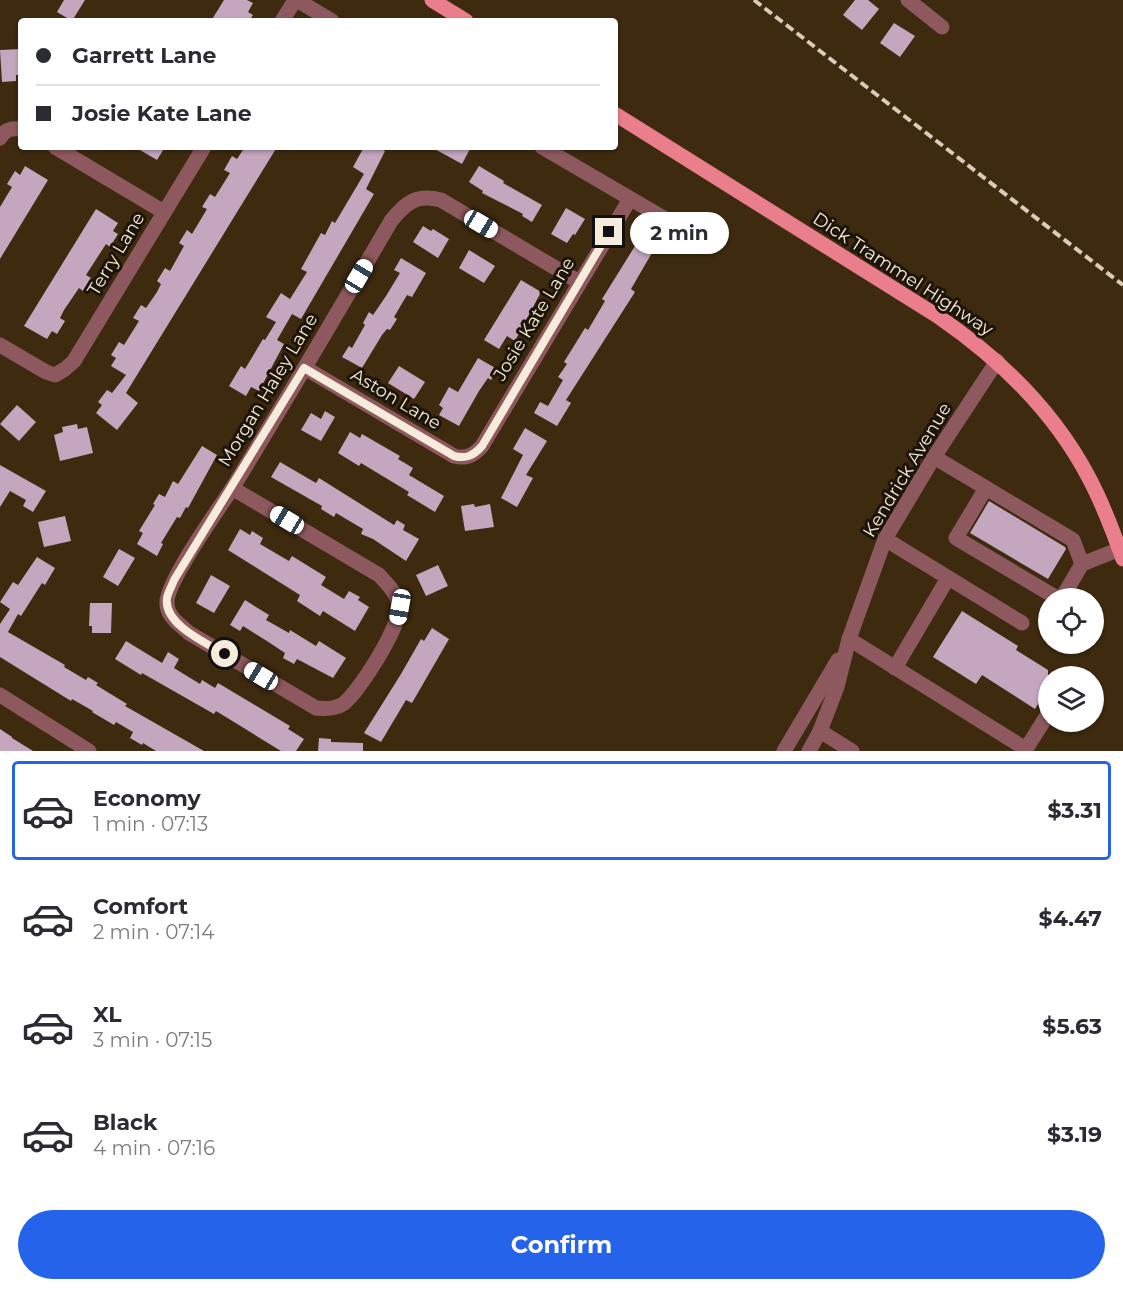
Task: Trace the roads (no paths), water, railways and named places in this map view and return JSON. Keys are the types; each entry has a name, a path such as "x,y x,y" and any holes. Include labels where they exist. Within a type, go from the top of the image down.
{"main road":[{"path":"432,0 461,18"},
{"name":"Dick Trammel Highway","path":"618,116 939,317 975,342 997,361 1038,402 1065,438 1088,476 1107,515 1121,554"}],"street":[{"path":"284,18 296,0 327,18"},
{"path":"908,0 942,27"},
{"path":"0,138 6,131 18,129"},
{"path":"60,150 164,212"},
{"name":"Terry Lane","path":"0,345 55,375 74,361 202,150"},
{"path":"547,150 708,244"},
{"name":"Morgan Haley Lane","path":"232,488 379,575 393,591 400,607 397,624 351,698 340,705 328,709 316,708 189,633 171,617 168,609 167,599 174,580 232,488 391,221 402,207 416,199 429,197 441,200 579,282"},
{"name":"Josie Kate Lane","path":"469,457 482,446 630,199"},
{"name":"Kendrick Avenue","path":"809,751 820,731 837,687 849,639 885,539 933,457 997,361"},
{"name":"Aston Lane","path":"304,368 454,456 469,457"},
{"path":"933,457 1073,540 1082,564"},
{"path":"986,488 956,538 1040,588"},
{"path":"885,539 1022,623"},
{"path":"1068,588 1082,564 1121,554"},
{"path":"895,668 948,578"},
{"path":"849,639 1026,749 1038,730"},
{"name":"Kendrick Avenue","path":"784,751 849,639"},
{"path":"0,695 89,751"},
{"path":"820,731 852,751"}],"railway":[{"path":"754,0 1123,285"}]}
